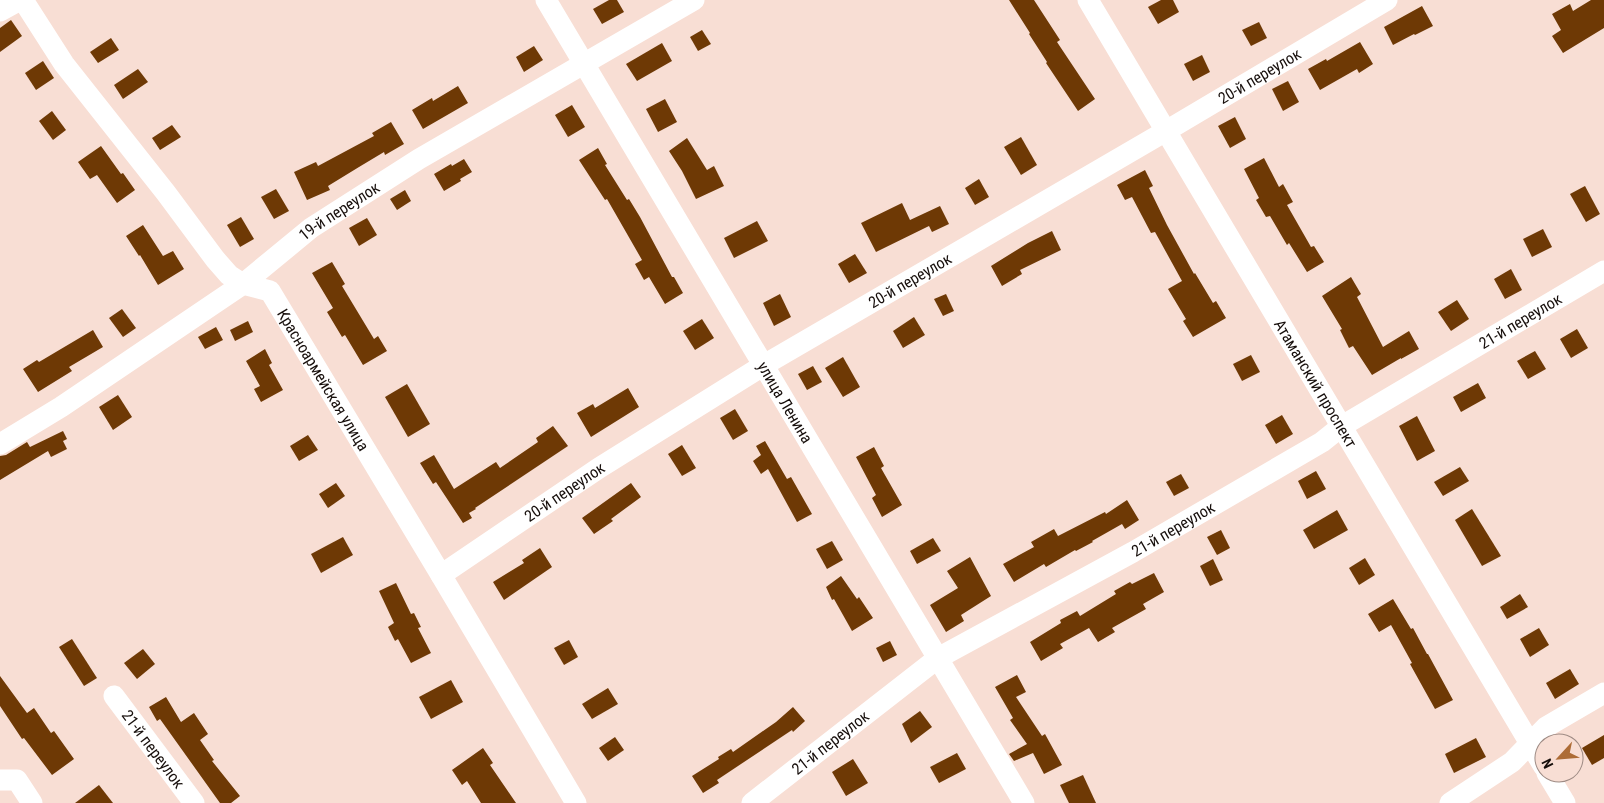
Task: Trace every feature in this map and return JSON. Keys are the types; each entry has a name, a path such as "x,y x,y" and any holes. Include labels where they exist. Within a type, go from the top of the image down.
{"street":[{"path":"0,11 21,0"},
{"name":"Красноармейская улица","path":"21,0 64,64 166,193 215,259 229,275 243,284 270,291 576,803"},
{"name":"улица Ленина","path":"546,0 1024,803"},
{"name":"19-й переулок","path":"0,444 60,407 243,284 311,228 419,159 694,0"},
{"name":"Атаманский проспект","path":"1088,0 1534,751"},
{"name":"20-й переулок","path":"441,575 599,468 764,366 1387,0"},
{"name":"21-й переулок","path":"752,803 938,658 1133,552 1322,442 1342,426 1604,271"},
{"path":"1450,803 1512,762 1546,727 1604,693"},
{"name":"21-й переулок","path":"114,696 194,803"},
{"path":"0,780 17,780 32,803"},
{"path":"1553,783 1565,803"}],"building":[{"path":"609,0 617,0 624,12 602,24 593,9"},
{"path":"1009,0 1034,0 1060,40 1057,42 1095,99 1078,111 1046,63"},
{"path":"1161,0 1173,0 1179,12 1158,24 1148,7"},
{"path":"1591,0 1604,0 1604,28 1563,53 1552,36 1561,30 1552,14 1570,4 1573,11"},
{"path":"1422,6 1433,26 1393,45 1384,27"},
{"path":"11,20 22,36 0,52 0,28"},
{"path":"1259,22 1267,38 1251,46 1242,30"},
{"path":"702,30 711,44 698,51 690,37"},
{"path":"111,38 119,50 98,63 90,52"},
{"path":"1360,42 1373,64 1359,73 1357,69 1320,90 1308,69 1326,59 1327,61"},
{"path":"662,43 672,61 637,81 626,64"},
{"path":"534,46 543,60 524,72 516,57"},
{"path":"1202,55 1210,72 1193,81 1184,64"},
{"path":"43,61 54,78 36,90 25,73"},
{"path":"138,69 148,82 123,99 114,85"},
{"path":"1288,81 1299,102 1283,111 1272,89"},
{"path":"458,86 468,103 423,129 412,110 432,98 433,101"},
{"path":"665,99 677,122 658,132 646,109"},
{"path":"572,105 585,127 568,137 555,115"},
{"path":"52,111 66,130 53,140 39,121"},
{"path":"1235,117 1246,139 1230,148 1218,126"},
{"path":"391,122 404,144 385,155 384,152 328,186 330,190 307,200 294,172 316,162 318,166 374,136 372,133"},
{"path":"172,125 181,137 160,150 152,138"},
{"path":"1021,137 1037,165 1021,175 1004,147"},
{"path":"687,138 707,170 714,166 724,186 696,199 682,171 669,151"},
{"path":"101,146 135,190 117,203 97,175 90,179 78,162"},
{"path":"598,148 607,164 605,165 640,217 672,277 674,277 683,293 665,304 649,277 644,280 635,264 642,260 607,199 605,200 579,160"},
{"path":"1264,158 1279,187 1283,184 1293,202 1287,205 1311,247 1314,246 1324,262 1307,272 1289,243 1287,245 1270,216 1266,217 1256,200 1259,198 1244,169"},
{"path":"464,159 472,172 444,191 434,174"},
{"path":"1145,170 1153,186 1149,188 1167,225 1194,274 1213,303 1216,301 1226,318 1193,337 1183,321 1186,319 1168,289 1182,281 1155,232 1151,233 1132,197 1125,200 1117,185"},
{"path":"979,179 989,197 975,205 965,188"},
{"path":"1585,186 1600,214 1586,222 1570,194"},
{"path":"276,189 289,211 274,219 261,197"},
{"path":"405,190 411,201 397,210 390,199"},
{"path":"902,203 910,220 940,206 949,224 932,232 929,226 876,252 861,223"},
{"path":"241,217 254,239 240,247 227,225"},
{"path":"367,218 377,235 359,246 349,228"},
{"path":"757,221 768,241 734,258 724,238"},
{"path":"143,225 163,256 173,251 184,269 158,285 126,236"},
{"path":"1543,229 1552,247 1532,257 1523,239"},
{"path":"1052,231 1061,250 1020,270 1022,274 1002,286 991,266 1028,243"},
{"path":"855,254 867,273 849,283 838,264"},
{"path":"332,262 345,284 342,286 374,339 378,336 387,351 363,365 345,335 342,337 327,312 333,308 312,273"},
{"path":"1511,269 1522,290 1505,299 1494,279"},
{"path":"1351,277 1361,294 1357,297 1383,347 1409,331 1419,349 1372,375 1353,346 1349,348 1340,330 1342,329 1322,296"},
{"path":"780,294 791,317 774,326 763,303"},
{"path":"946,294 954,311 943,316 934,299"},
{"path":"1457,300 1469,319 1451,331 1438,312"},
{"path":"122,309 136,328 123,337 109,318"},
{"path":"914,317 925,335 903,348 893,331"},
{"path":"702,319 714,338 695,350 683,331"},
{"path":"248,321 253,332 235,341 230,330"},
{"path":"216,327 223,340 205,349 198,337"},
{"path":"1577,329 1588,348 1571,358 1560,339"},
{"path":"93,330 103,347 69,367 72,371 38,392 23,369 37,360 39,362"},
{"path":"265,349 272,363 269,365 283,390 261,402 254,389 260,386 246,361"},
{"path":"1535,351 1546,369 1528,379 1517,361"},
{"path":"1251,355 1260,372 1242,381 1233,364"},
{"path":"843,357 860,387 843,397 825,368"},
{"path":"813,366 822,382 807,390 798,374"},
{"path":"1478,383 1486,398 1461,412 1453,397"},
{"path":"407,384 430,424 408,437 385,397"},
{"path":"628,388 639,407 591,437 577,413 593,404 595,408"},
{"path":"118,395 132,417 113,430 99,407"},
{"path":"735,409 748,431 733,440 720,418"},
{"path":"1282,415 1293,434 1276,444 1265,425"},
{"path":"1417,416 1435,451 1417,461 1399,426"},
{"path":"553,426 568,446 475,508 469,513 472,518 463,523 436,482 433,484 420,463 434,455 454,489 496,462 500,468 538,442 536,438"},
{"path":"63,431 67,439 63,441 67,449 51,457 48,451 0,480 0,456 6,455 27,442 30,447"},
{"path":"308,435 318,450 299,461 290,446"},
{"path":"765,441 787,479 791,477 812,514 797,522 768,469 761,474 753,461 761,455 756,446"},
{"path":"682,445 696,468 682,476 668,454"},
{"path":"874,447 884,466 881,468 902,505 882,517 872,498 876,495 856,457"},
{"path":"1460,467 1469,481 1443,496 1434,482"},
{"path":"1316,471 1326,489 1307,499 1298,481"},
{"path":"1181,474 1189,488 1174,496 1166,482"},
{"path":"336,483 345,496 328,508 319,494"},
{"path":"631,483 641,497 611,519 613,521 594,534 582,518"},
{"path":"1127,500 1139,520 1125,529 1122,524 1093,542 1046,567 1044,564 1014,582 1003,564 1034,547 1031,542 1054,529 1058,536 1105,512 1106,514"},
{"path":"1472,509 1501,556 1482,566 1455,520"},
{"path":"1337,510 1348,530 1314,549 1303,530"},
{"path":"1221,530 1230,548 1217,555 1207,537"},
{"path":"343,537 353,555 321,573 311,554"},
{"path":"933,538 941,551 917,564 910,551"},
{"path":"832,541 843,560 827,569 816,549"},
{"path":"540,548 552,567 504,600 493,582 524,563 522,560"},
{"path":"970,557 991,596 961,615 964,621 946,632 930,605 958,588 947,571"},
{"path":"1365,558 1375,575 1359,585 1349,568"},
{"path":"1213,559 1223,580 1210,586 1200,566"},
{"path":"1154,573 1164,592 1143,604 1146,609 1112,628 1115,632 1098,642 1089,628 1060,644 1063,648 1041,661 1030,642 1061,623 1060,620 1077,611 1080,616 1116,594 1114,591 1130,582 1132,584"},
{"path":"841,576 857,599 859,597 873,618 852,631 826,587"},
{"path":"396,583 411,614 414,613 421,627 418,628 431,653 411,663 398,639 395,641 388,627 394,623 379,591"},
{"path":"1520,594 1528,607 1507,619 1500,607"},
{"path":"1393,599 1411,629 1413,628 1453,700 1435,709 1391,625 1379,632 1368,614"},
{"path":"1539,628 1549,645 1530,657 1520,639"},
{"path":"72,639 97,678 84,686 59,647"},
{"path":"569,640 578,657 564,665 554,648"},
{"path":"890,641 897,655 883,662 876,648"},
{"path":"143,649 155,664 137,679 124,663"},
{"path":"1570,669 1579,684 1555,699 1546,683"},
{"path":"1017,675 1026,692 1016,697 1042,736 1045,734 1062,765 1044,774 1033,753 1014,761 1009,754 1027,744 1010,720 1013,718 995,687"},
{"path":"0,676 27,713 34,708 51,733 54,731 74,759 52,775 24,738 22,739 0,706"},
{"path":"451,680 463,702 431,719 419,697"},
{"path":"608,688 618,704 592,719 582,704"},
{"path":"166,697 181,722 194,713 208,734 200,740 214,760 212,761 240,796 231,803 220,803 160,719 157,721 149,707"},
{"path":"793,707 805,721 793,732 792,730 717,780 719,783 703,793 692,776 731,749 733,752 776,722"},
{"path":"920,711 932,727 911,743 902,724"},
{"path":"1604,735 1604,758 1592,765 1584,751 1584,747"},
{"path":"615,737 624,750 608,761 599,748"},
{"path":"1476,738 1486,757 1454,773 1445,754"},
{"path":"483,748 493,763 490,765 516,803 481,803 467,781 462,785 452,770"},
{"path":"957,753 966,769 939,783 930,767"},
{"path":"853,759 868,783 846,796 832,772"},
{"path":"1083,775 1096,803 1069,803 1060,785"},
{"path":"99,785 113,803 75,803"}]}
